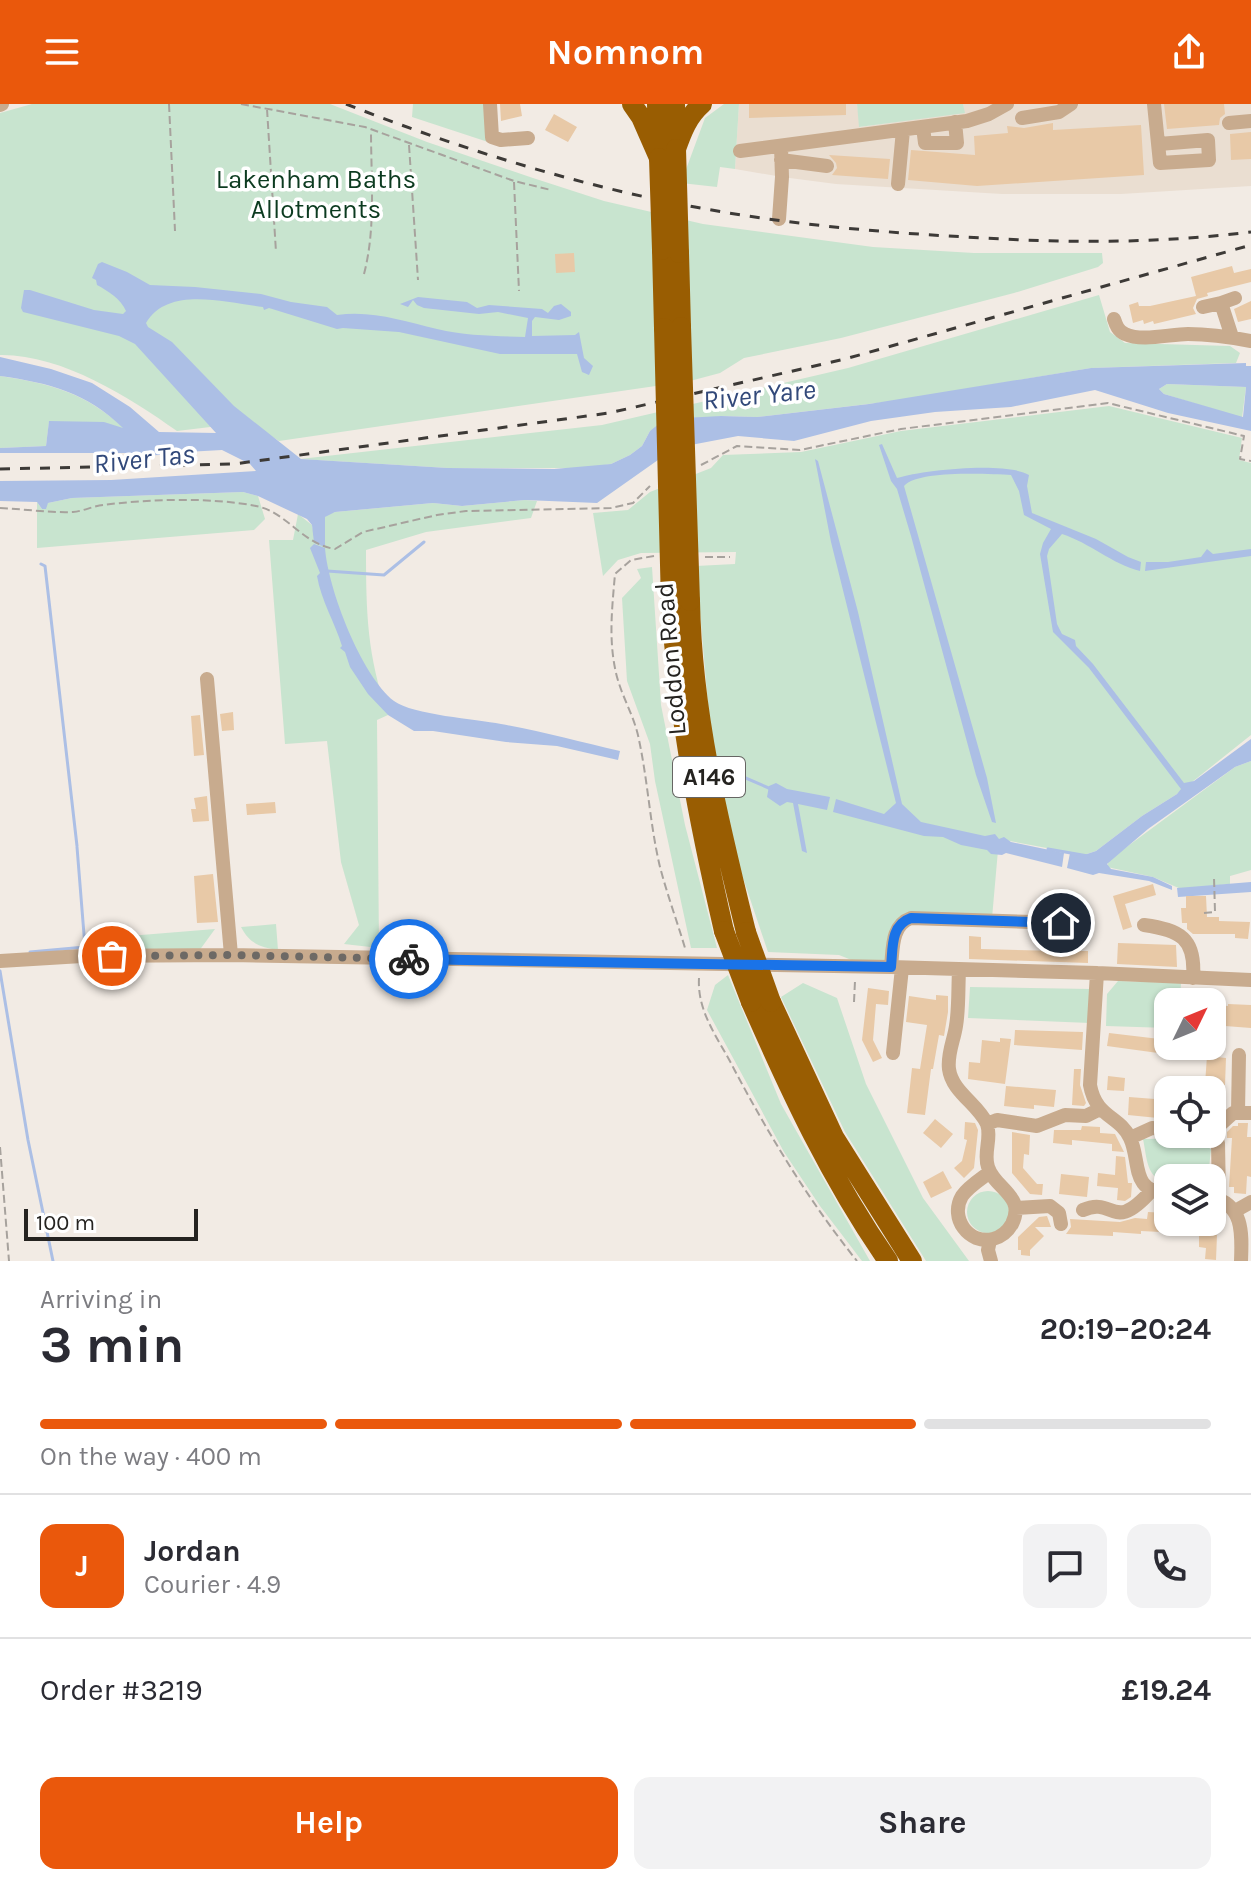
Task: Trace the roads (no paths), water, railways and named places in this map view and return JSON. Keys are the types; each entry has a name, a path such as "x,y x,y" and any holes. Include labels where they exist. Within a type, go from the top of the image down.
{"highway":[{"name":"Loddon Road","path":"632,104 668,154"},
{"name":"Loddon Road","path":"657,104 668,154"},
{"name":"Loddon Road","path":"675,104 668,154 681,602 678,691 690,775 724,931 834,1137 912,1261"},
{"name":"A146","path":"668,154 694,111 702,104"},
{"name":"Loddon Road","path":"681,602 705,757 761,1002 796,1105 888,1261"}],"street":[{"path":"490,104 492,137 501,140 528,138"},
{"path":"781,153 955,122 989,114 1007,104"},
{"path":"1022,118 1059,112 1071,104"},
{"path":"1154,104 1159,144"},
{"path":"1229,123 1251,121"},
{"path":"898,184 903,130"},
{"path":"740,151 781,153 827,166"},
{"path":"779,219 781,153"},
{"path":"1203,307 1228,300 1232,337"},
{"path":"1114,319 1117,328 1125,335 1187,334 1251,341"},
{"path":"207,679 231,955"},
{"path":"893,1053 897,968 895,933 899,925 911,918 1061,923"},
{"path":"1144,925 1172,929 1177,933 1193,953 1193,978"},
{"path":"0,961 82,956 231,955 897,968 1251,980"},
{"path":"959,971 956,1025 949,1068 957,1086 987,1124 986,1164 1012,1196 1016,1208 1014,1220 1007,1231 990,1240 971,1235 961,1225 958,1212 964,1194 990,1172"},
{"path":"1083,1210 1092,1206 1127,1213 1152,1190 1137,1173 1130,1138 1093,1101 1090,1085 1097,973"},
{"path":"1239,1055 1244,1113"},
{"path":"987,1124 997,1120 1037,1126 1065,1115 1086,1116 1100,1109"},
{"path":"1130,1138 1154,1128"},
{"path":"1235,1211 1251,1202"},
{"path":"1226,1205 1235,1211 1242,1233 1241,1261"},
{"path":"1016,1208 1050,1206 1059,1213 1061,1224"},
{"path":"990,1240 988,1250 991,1261"}],"water":[{"path":"102,262 127,272 150,285 261,294 327,307 337,315 375,315 470,334 525,337 528,318 498,312 479,314 424,308 413,300 408,307 400,304 418,297 467,302 477,308 489,305 542,309 548,313 561,304 571,312 571,316 559,320 535,317 532,336 575,335 579,332 584,358 593,366 589,375 582,372 577,354 500,354 399,332 337,329 269,308 264,310 263,307 233,302 183,300 156,311 146,323 148,327 172,342 234,406 301,459 448,468 554,469 611,464 642,446 650,431 665,419 757,417 869,404 1091,368 1246,363 1246,366 1251,366 1251,431 1168,413 1095,390 1011,407 935,412 871,421 794,441 738,436 675,448 597,503 525,500 462,506 433,503 335,512 325,517 325,547 314,543 312,525 307,519 243,492 72,498 48,503 46,509 42,509 37,502 0,501 0,481 111,480 256,471 250,464 222,450 0,453 0,448 46,446 49,421 104,422 123,428 96,406 67,392 0,376 0,357 92,383 130,407 159,432 216,433 135,344 119,336 23,312 24,290 30,290 94,310 123,314 126,311 121,303 92,278","holes":["1167,384 1246,387 1243,417 1164,394 1159,389"]},
{"path":"882,444 897,478 925,472 984,468 1002,468 1029,475 1027,486 1032,513 1096,539 1141,562 1140,571 1130,568 1062,534 1047,556 1057,624 1062,634 1075,640 1076,646 1184,783 1194,781 1251,739 1251,761 1235,767 1148,829 1107,864 1111,869 1153,877 1172,886 1172,890 1149,881 1099,873 1093,875 1067,868 1070,853 1084,855 1096,851 1181,789 1089,668 1053,632 1040,554 1051,529 1024,515 1019,491 1011,475 923,477 904,486 987,778 996,823 992,822 976,775 897,489 891,481 879,445"},
{"path":"815,459 858,612 902,804 921,822 985,836 995,834 999,839 1004,837 1011,842 1064,853 1062,867 1006,853 991,854 987,850 961,845 943,837 924,836 833,812 836,799 884,814 896,803 831,542"},
{"path":"314,544 325,548 332,586 358,652 382,689 394,701 415,710 516,727 620,751 618,760 557,746 414,731 388,715 368,694 340,648 342,646 319,585 317,576 320,573 310,548"},
{"path":"1207,549 1213,554 1251,549 1251,556 1145,571 1146,562 1201,557"},
{"path":"776,783 787,789 830,797 827,810 798,804 807,853 802,851 793,803 780,806 767,797 769,786"},
{"path":"1251,882 1251,892 1178,897 1177,888"}],"waterway":[{"name":"River Tas","path":"150,454 168,453"},
{"path":"327,571 384,575 424,542"},
{"path":"41,564 45,566 77,846"},
{"path":"727,770 771,789"},
{"path":"30,952 85,947 77,847"},
{"path":"1048,849 1088,856"},
{"path":"0,971 28,1140 53,1261"}],"railway":[{"path":"346,104 431,136 562,176 650,198 762,218 898,233 1037,240 1144,240 1251,232"},
{"path":"0,469 234,464 609,413 845,359 1251,245"}],"park label":[{"name":"Lakenham Baths Allotments","path":"316,194"}],"water label":[{"name":"River Yare","path":"759,394"}]}
